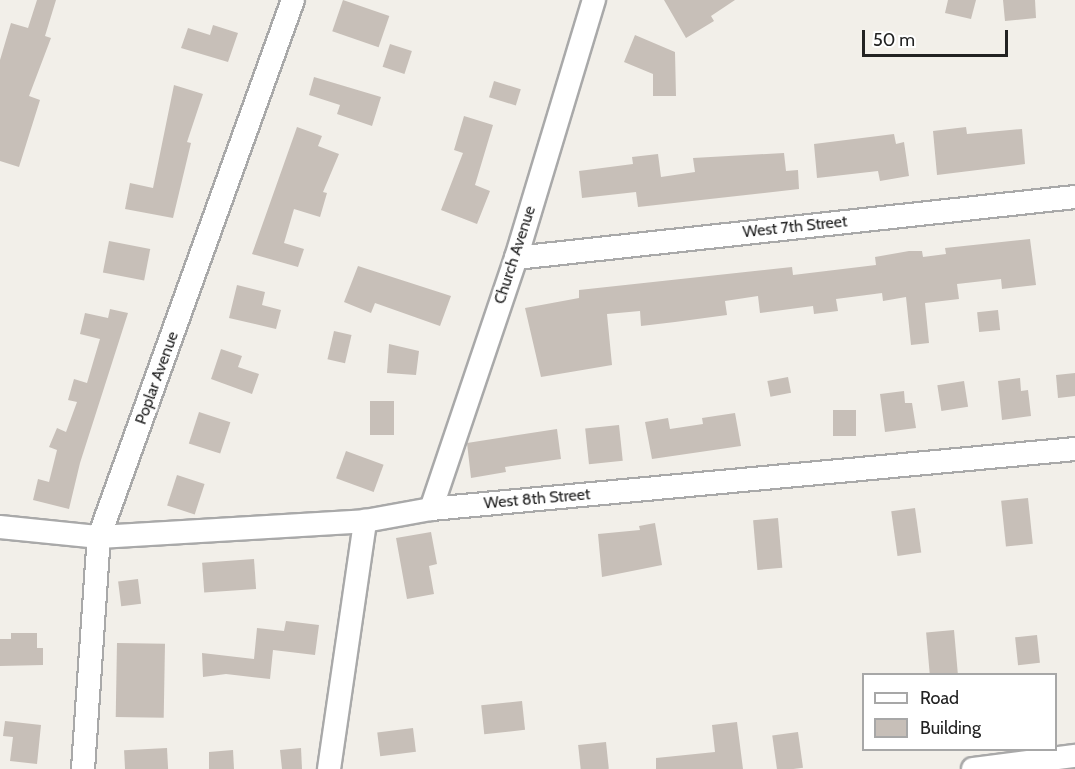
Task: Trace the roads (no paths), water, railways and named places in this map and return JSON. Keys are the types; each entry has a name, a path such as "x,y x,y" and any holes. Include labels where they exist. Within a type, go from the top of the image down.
{"street":[{"name":"Poplar Avenue","path":"82,769 99,537 293,0"},
{"name":"Church Avenue","path":"432,509 516,258 594,0"},
{"name":"West 7th Street","path":"516,258 1075,197"},
{"name":"West 8th Street","path":"0,527 99,537 365,521 432,509 1075,449"},
{"path":"329,769 365,521"},
{"path":"973,769 1075,756"}]}
